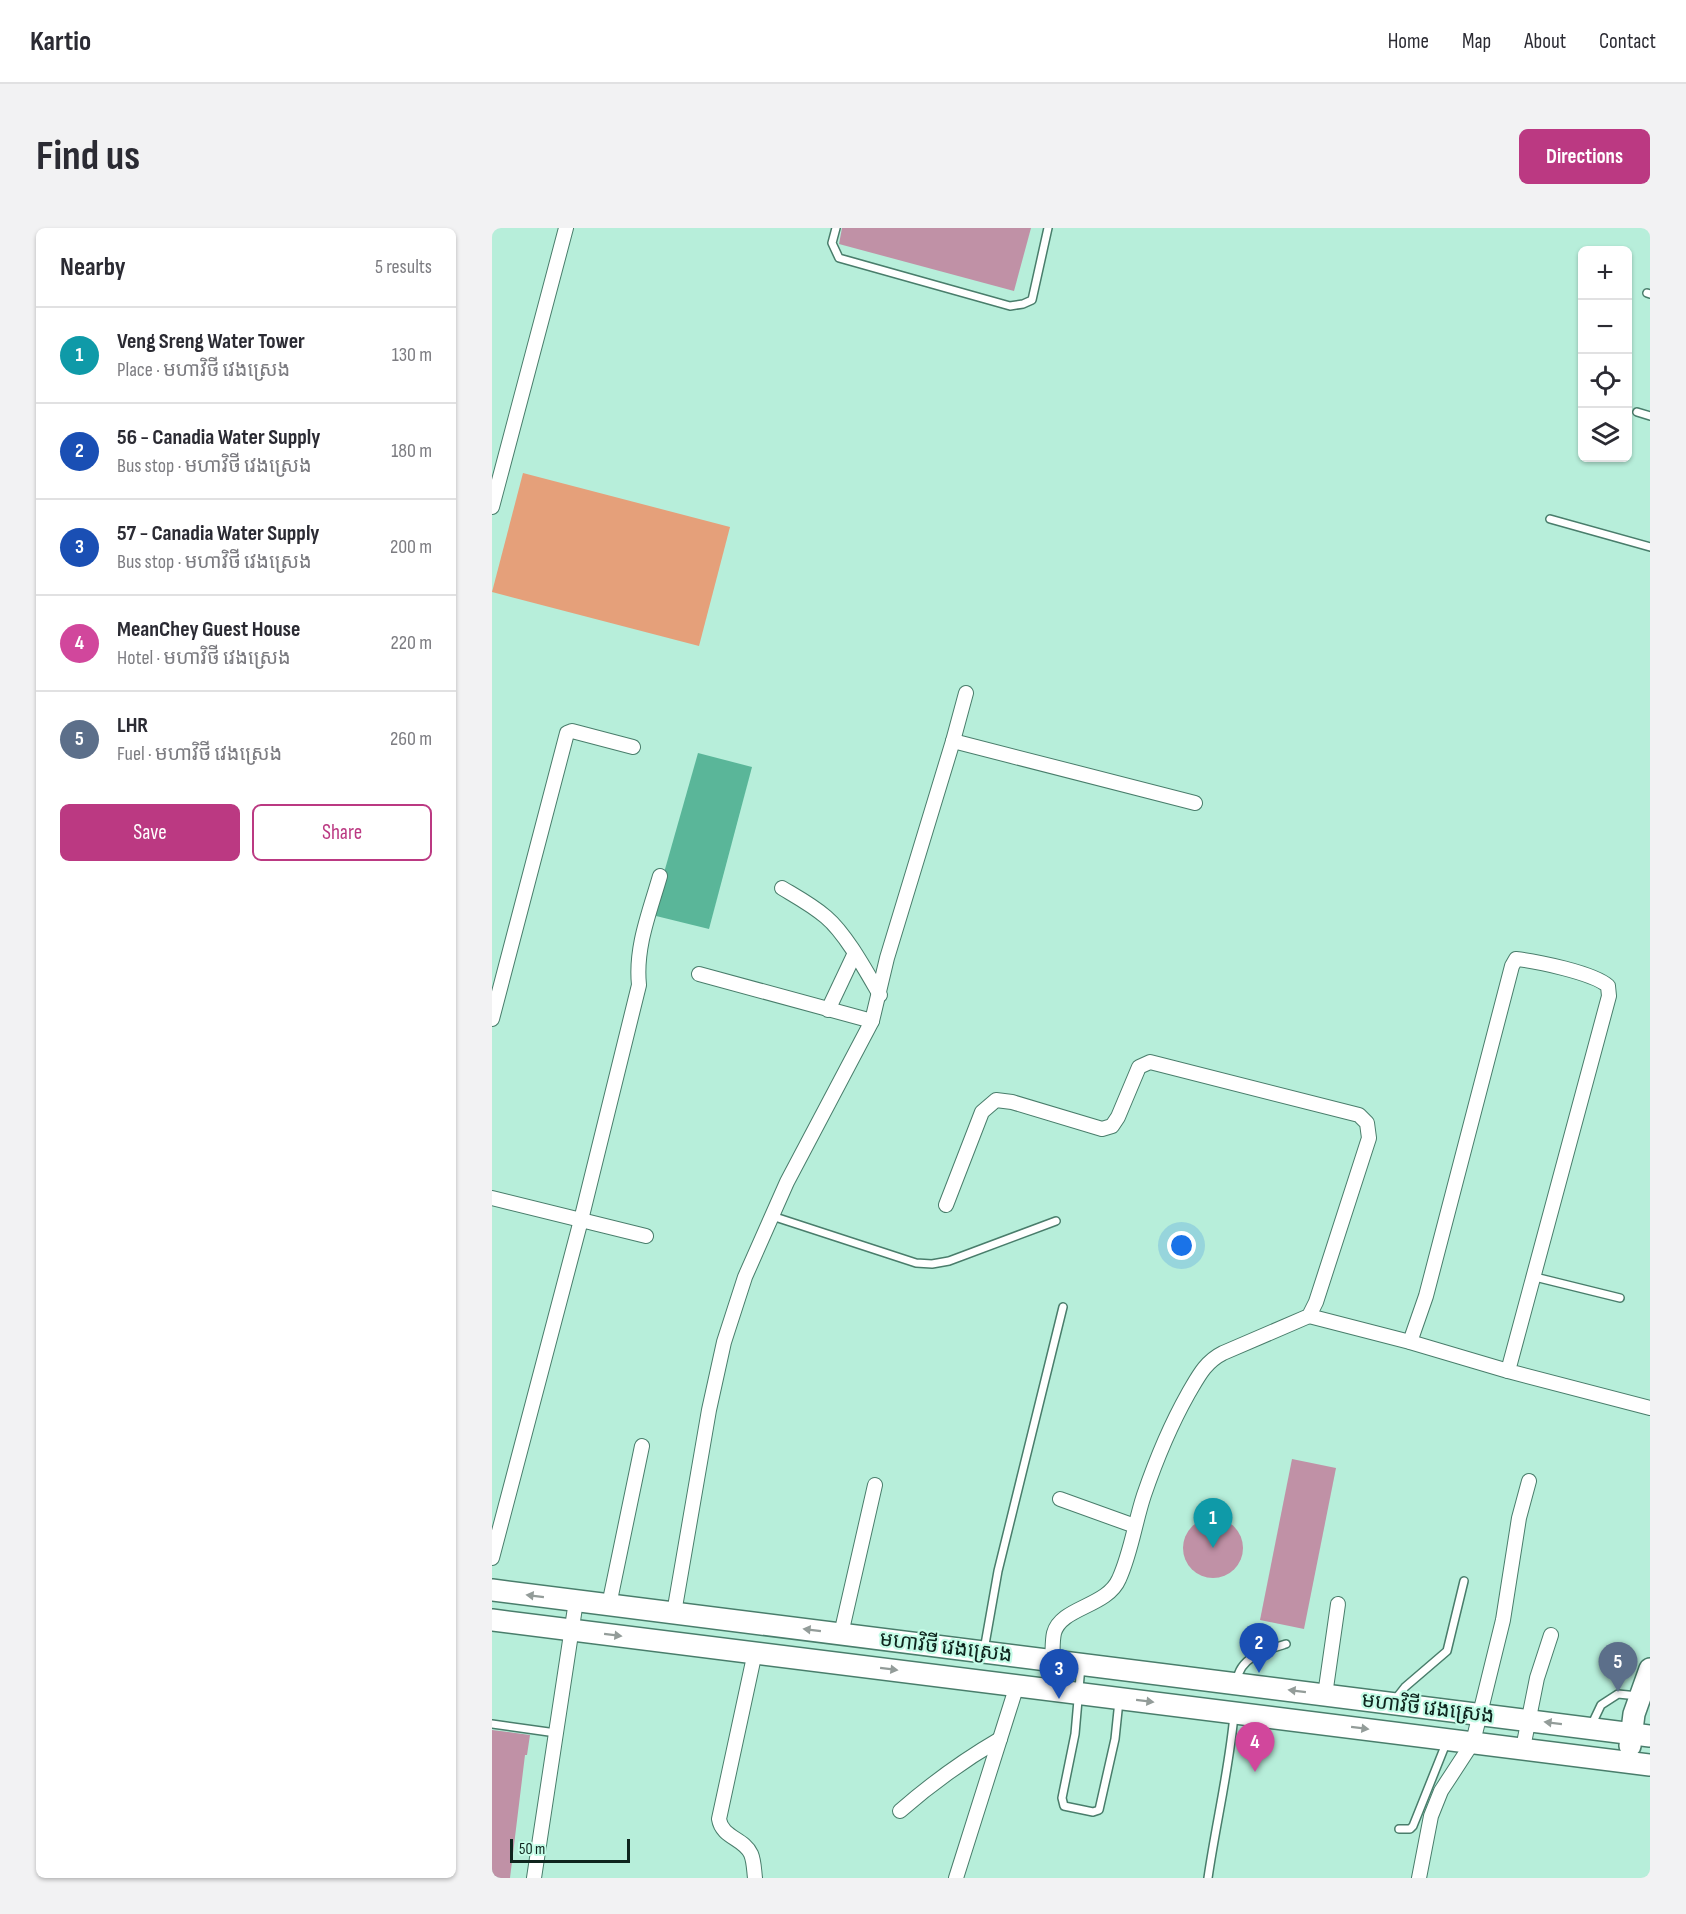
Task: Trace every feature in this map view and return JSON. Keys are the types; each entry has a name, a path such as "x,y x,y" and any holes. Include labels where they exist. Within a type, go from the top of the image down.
{"main road":[{"name":"មហាវិថី វេងស្រេង","path":"492,1590 1641,1734"},
{"name":"មហាវិថី វេងស្រេង","path":"492,1620 1650,1765"},
{"path":"1628,1762 1641,1734 1634,1714 1650,1669"}],"street":[{"path":"492,507 566,228"},
{"path":"674,1613 709,1410 724,1342 745,1277 787,1182 872,1020 880,995 887,958 966,693"},
{"path":"492,1019 567,733 572,731 633,747"},
{"path":"953,741 1195,803"},
{"path":"492,1558 581,1220 639,985 638,959 641,942 660,876"},
{"path":"782,888 828,918 844,938 880,995"},
{"path":"828,1010 854,955"},
{"path":"1410,1342 1426,1296 1510,972 1516,959 1531,960 1587,976 1602,981 1608,986 1609,996 1508,1371"},
{"path":"699,975 872,1020"},
{"path":"946,1205 982,1112 996,1100 1012,1102 1102,1129 1112,1126 1139,1067 1150,1062 1359,1115 1367,1123 1369,1138 1316,1302 1309,1316"},
{"path":"492,1198 646,1236"},
{"path":"1052,1661 1054,1632 1061,1622 1111,1593 1119,1580 1144,1494 1173,1420 1203,1368 1223,1353 1309,1316 1650,1408"},
{"path":"609,1605 642,1446"},
{"path":"1419,1878 1431,1816 1441,1791 1473,1742 1503,1620 1520,1518 1529,1481"},
{"path":"841,1634 875,1485"},
{"path":"1060,1499 1135,1526"},
{"path":"534,1878 576,1601"},
{"path":"1325,1695 1338,1604"},
{"path":"1523,1748 1537,1678 1551,1635"},
{"path":"754,1878 752,1855 747,1848 725,1833 719,1819 755,1652"},
{"path":"956,1878 1017,1685"},
{"path":"900,1811 933,1783 1000,1738"}],"lane":[{"path":"836,228 832,243 839,258 1010,306 1032,300 1048,228"},
{"path":"1637,412 1650,416"},
{"path":"1550,519 1650,547"},
{"path":"772,1216 916,1263 932,1264 950,1261 1056,1221"},
{"path":"1535,1277 1620,1298"},
{"path":"983,1652 998,1570 1063,1307"},
{"path":"1392,1703 1405,1687 1447,1651 1464,1581"},
{"path":"1237,1684 1238,1672 1256,1653 1286,1644"},
{"path":"1081,1664 1075,1734 1062,1802 1064,1806 1092,1812 1099,1810 1116,1739 1119,1698"},
{"path":"1591,1728 1601,1705 1618,1694 1641,1696"},
{"path":"1208,1878 1231,1747 1234,1712"},
{"path":"492,1724 556,1733"},
{"path":"1399,1829 1410,1829 1413,1826 1448,1739"}],"shaded area":[{"path":"523,473 730,527 699,646 492,592"},
{"path":"698,753 752,767 709,929 652,915"}],"building":[{"path":"842,228 1031,228 1014,291 839,244"},
{"path":"1292,1459 1336,1468 1304,1629 1260,1620"},
{"path":"1213,1518 1225,1520 1238,1531 1243,1548 1241,1560 1230,1573 1213,1578 1201,1576 1188,1565 1183,1548 1185,1536 1196,1523"},
{"path":"492,1730 530,1735 527,1755 525,1755 510,1878 492,1878"}],"place":[{"name":"Veng Sreng Water Tower","path":"1213,1548"},
{"name":"56 - Canadia Water Supply","path":"1259,1673"},
{"name":"LHR","path":"1618,1692"},
{"name":"57 - Canadia Water Supply","path":"1059,1699"},
{"name":"MeanChey Guest House","path":"1255,1772"}]}
